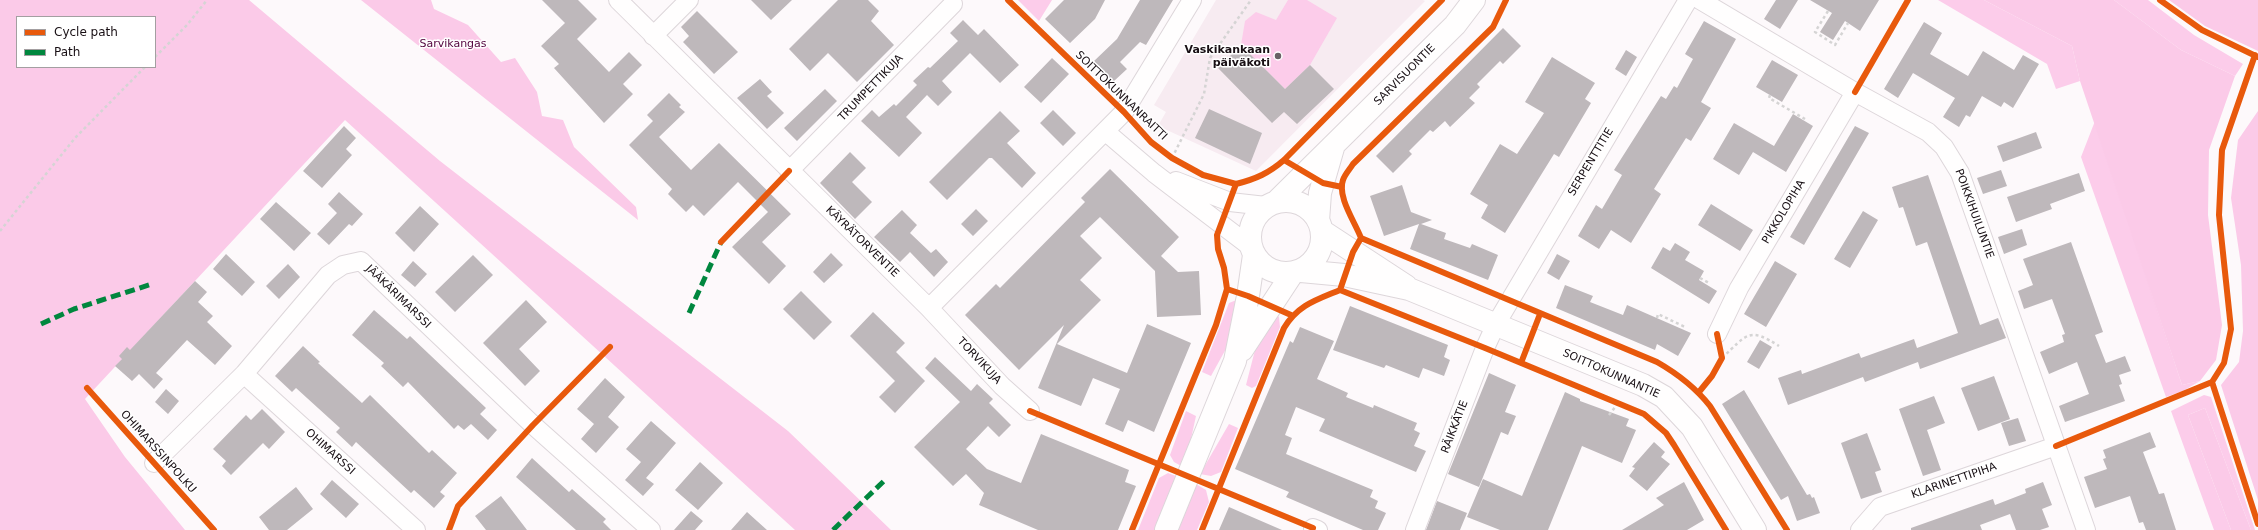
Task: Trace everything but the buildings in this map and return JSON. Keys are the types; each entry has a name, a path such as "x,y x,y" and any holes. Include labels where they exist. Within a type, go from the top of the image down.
{"street":[{"name":"KÄYRÄTORVENTIE","path":"618,0 929,308"},
{"path":"653,36 689,0"},
{"path":"929,308 1106,132 1124,112 1192,0"},
{"name":"SARVISUONTIE","path":"1271,204 1333,148 1455,25 1474,0"},
{"name":"SERPENTTITIE","path":"1496,324 1688,0"},
{"name":"POIKKIHUILUNTIE","path":"1700,0 1855,92 1928,132 1944,147 1960,173 2086,530"},
{"name":"TRUMPETTIKUJA","path":"789,171 953,4"},
{"name":"PIKKOLOPIHA","path":"1717,334 1739,288 1855,92"},
{"path":"1106,132 1154,173 1252,251 1259,262 1273,272 1296,272"},
{"name":"SARVISUONTIE","path":"1320,226 1320,193 1333,148"},
{"path":"1154,173 1230,202 1271,204 1296,202 1305,206 1320,226 1320,250 1312,262 1296,272 1235,361"},
{"path":"1166,530 1235,361 1248,296 1252,251 1250,229 1253,221 1271,204"},
{"name":"SOITTOKUNNANTIE","path":"1320,226 1353,252 1379,267 1409,289"},
{"name":"JÄÄKÄRIMARSSI","path":"154,463 244,374 328,275 343,265 361,261 533,425 651,530"},
{"name":"SOITTOKUNNANTIE","path":"1296,272 1344,275 1409,289 1643,386 1664,397 1692,427 1755,530"},
{"name":"TORVIKUJA","path":"929,308 1002,386 1030,411"},
{"name":"RÄIKKÄTIE","path":"1415,530 1485,348 1496,324"},
{"name":"OHIMARSSI","path":"244,374 416,530"},
{"name":"KLARINETTIPIHA","path":"1860,530 1880,507 2056,446"}],"path":[{"path":"156,56 187,25 207,0"},
{"path":"1178,161 1169,156 1204,94 1210,58 1251,0"},
{"path":"1828,11 1815,32 1835,45 1848,23"},
{"path":"0,232 75,138 144,68"},
{"path":"1770,95 1769,98 1805,119"},
{"path":"1700,278 1709,283"},
{"path":"1657,318 1658,314 1685,327"},
{"path":"1717,334 1722,358"},
{"path":"1719,364 1722,358 1744,338 1752,335 1762,335 1779,346"},
{"path":"1609,415 1622,403 1612,399"}],"shaded area":[{"path":"1018,0 1052,0 1039,21"},
{"name":"Vaskikankaan päiväkoti","path":"1216,0 1425,1 1256,171 1158,126 1166,112 1154,105"},
{"path":"1288,0 1307,0 1337,18 1310,65 1285,89 1241,45 1245,21 1256,12 1276,20"},
{"path":"1938,0 1984,0 2072,46 2080,81 2056,89 2047,64"},
{"path":"2114,0 2148,0 2194,35 2243,64 2235,76 2181,50"},
{"path":"2095,121 2182,385 2200,381 2183,391 2166,397 2081,157"},
{"path":"1239,299 1227,347 1211,376 1202,372 1229,303"},
{"path":"1276,314 1279,317 1280,327 1256,386 1252,388 1246,385 1255,350"},
{"path":"2204,395 2211,397 2255,530 2251,530 2205,408 2188,415 2231,530 2214,530 2171,411"},
{"path":"1186,411 1196,416 1183,467 1174,462 1170,455"},
{"path":"1229,424 1238,428 1221,472 1211,476 1200,474"},
{"path":"1168,473 1176,476 1157,530 1138,530 1159,478"},
{"path":"1196,484 1206,490 1209,502 1197,530 1177,530"}],"green space":[{"path":"0,0 249,0 440,161 788,431 891,530 795,530 345,120 85,399 125,457 185,530 0,530"},
{"name":"Sarvikangas","path":"361,0 431,0 434,9 468,25 501,62 515,58 537,92 542,116 563,120 574,147 636,207 638,220"},
{"path":"1984,0 2114,0 2181,50 2235,76 2209,150 2208,215 2222,325 2216,360 2200,381 2182,385 2080,81 2072,46"},
{"path":"2169,0 2258,0 2258,51 2205,26"},
{"path":"2258,111 2258,500 2221,385 2239,362 2243,331 2241,265 2231,198 2238,140"},
{"path":"2205,408 2251,530 2231,530 2188,415"}],"marked path":[{"path":"689,313 721,242"},
{"path":"41,324 74,309 152,284"},
{"path":"833,530 886,479"}],"cycle path":[{"name":"SOITTOKUNNANRAITTI","path":"1008,0 1124,112 1151,142 1172,158 1203,175 1236,184"},
{"path":"1132,530 1216,325 1227,289 1224,268 1218,249 1217,235 1236,184 1262,175 1273,169 1284,160 1442,0"},
{"path":"1506,0 1493,27 1353,164 1345,176 1342,187 1344,202 1361,238 1657,362 1672,371 1686,381 1710,406 1787,530"},
{"path":"1855,92 1908,0"},
{"path":"2160,0 2202,30 2258,57"},
{"path":"2056,446 2212,382 2224,363 2231,329 2219,215 2222,150 2255,55"},
{"path":"1284,160 1323,183 1342,187"},
{"path":"721,242 789,171"},
{"path":"1340,290 1353,252 1361,238"},
{"path":"1227,289 1248,296 1291,315"},
{"path":"1202,530 1284,328 1289,320 1308,304 1340,290 1644,414 1666,433 1726,530"},
{"path":"1521,363 1540,314"},
{"path":"1699,392 1712,376 1722,358 1717,334"},
{"path":"449,530 458,506 533,425 610,347"},
{"path":"2212,382 2258,524"},
{"name":"OHIMARSSINPOLKU","path":"87,388 214,530"},
{"path":"1030,411 1313,528"}],"place":[{"name":"Vaskikankaan päiväkoti","path":"1278,56"}]}
